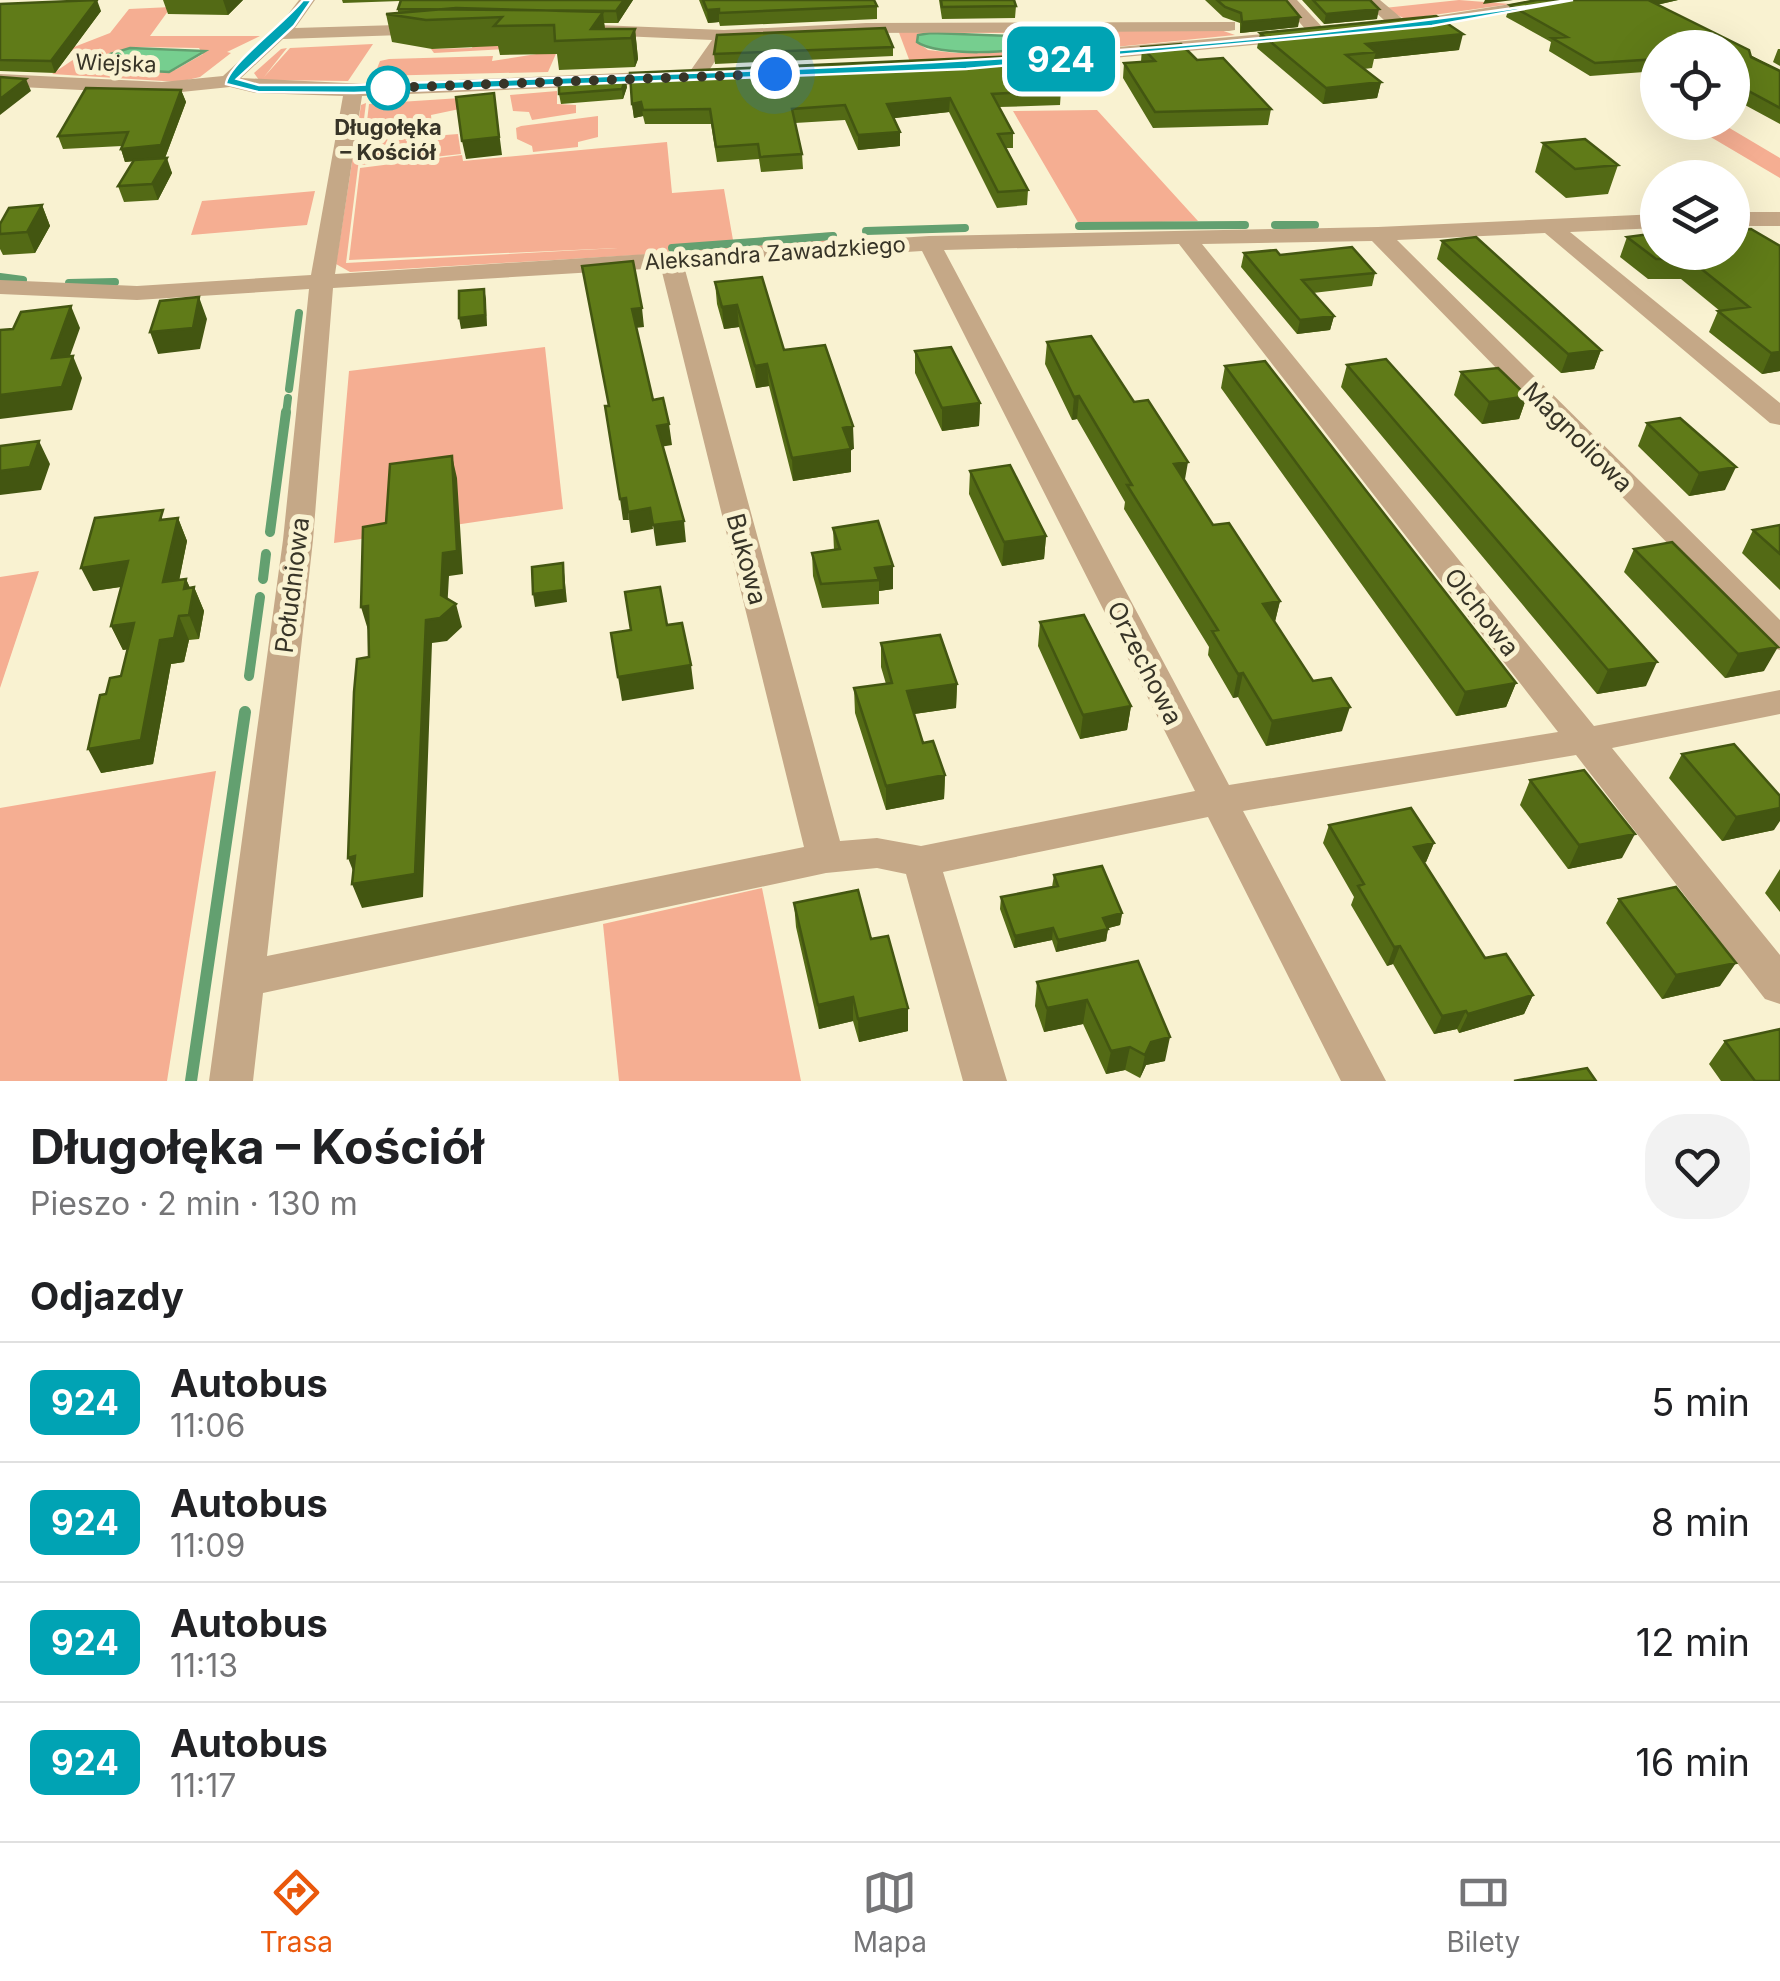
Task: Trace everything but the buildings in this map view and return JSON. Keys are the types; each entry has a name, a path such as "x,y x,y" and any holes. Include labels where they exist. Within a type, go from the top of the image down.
{"street":[{"path":"230,81 234,70 280,34 307,0"},
{"path":"985,64 1328,33 1288,0"},
{"path":"1370,0 1401,26"},
{"path":"1368,29 1568,0"},
{"path":"583,30 724,35 866,28 1228,25 1245,42"},
{"path":"1060,27 1080,58"},
{"path":"280,34 445,29"},
{"path":"696,77 724,35"},
{"path":"354,89 716,76"},
{"name":"Wiejska","path":"0,80 148,88 230,81 258,89 354,89"},
{"name":"Południowa","path":"231,1081 298,540 322,279 354,89"},
{"path":"1750,221 1780,219"},
{"name":"Aleksandra Zawadzkiego","path":"0,288 137,293 929,244 1378,234 1640,222"},
{"path":"1550,227 1780,417"},
{"name":"Magnoliowa","path":"1378,234 1780,639"},
{"path":"1750,236 1780,260"},
{"name":"Olchowa","path":"1185,237 1780,986"},
{"name":"Orzechowa","path":"929,244 1364,1081"},
{"name":"Bukowa","path":"671,260 826,858"},
{"path":"244,979 826,858 877,853 922,861 1216,801 1584,741 1780,702"},
{"path":"922,861 985,1081"}],"shaded area":[{"path":"1459,0 1511,4 1405,19 1384,8"},
{"path":"171,7 150,36 260,36 227,52 231,53 200,77 179,82 52,74 83,53 69,51 110,33 129,9","holes":["139,47 199,48 203,54 175,70 132,71 117,51"]},
{"path":"1215,28 1235,35 1085,50 1079,38 1123,30"},
{"path":"1041,29 1059,35 1065,52 910,62 898,30","holes":["931,33 1024,33 1025,49 956,53 928,50 917,42"]},
{"path":"918,35 1035,37 1039,42 1015,49 978,52 941,50 917,42"},
{"path":"562,40 548,72 374,76 380,61 389,59 493,56 492,61 543,53 506,49 434,53 431,49 472,48 474,42"},
{"path":"373,44 348,81 259,80 254,73 281,49 287,48 264,77 290,48"},
{"path":"130,48 205,51 169,72 96,68 110,54"},
{"path":"557,91 557,104 576,105 576,113 532,120 529,112 513,111 510,95"},
{"path":"491,96 488,103 431,115 433,136 458,134 461,154 362,165 369,104"},
{"path":"366,103 346,263 618,248 349,260 360,168 462,155 463,161 667,142 672,193 724,189 733,240 835,232 824,244 350,272 336,264 361,105"},
{"path":"1097,110 1198,221 1079,224 1013,111"},
{"path":"598,116 598,137 578,142 578,147 533,152 532,146 517,139 516,128 521,126"},
{"path":"1716,140 1750,140 1780,158 1780,178"},
{"path":"315,191 307,225 191,235 202,201"},
{"path":"545,347 563,509 334,543 349,371"},
{"path":"39,571 0,688 0,577"},
{"path":"216,771 167,1081 0,1081 0,808"},
{"path":"762,888 801,1081 619,1081 603,924"}],"waterway":[{"path":"1079,226 1245,225"},
{"path":"1275,225 1315,225"},
{"path":"866,231 965,228"},
{"path":"672,248 833,236"},
{"path":"0,277 23,280"},
{"path":"69,283 115,282"},
{"path":"289,389 299,313"},
{"path":"286,414 288,398"},
{"path":"270,532 286,412"},
{"path":"263,579 266,554"},
{"path":"249,676 260,597"},
{"path":"191,1081 245,712"}],"bus line":[{"name":"924","path":"307,0 290,24 234,70 230,81 258,89 354,89 966,66 1432,22 1568,0"}],"place":[{"name":"Długołęka – Kościół","path":"388,88"}],"route":[{"path":"388,88 383,88 775,74"}]}
